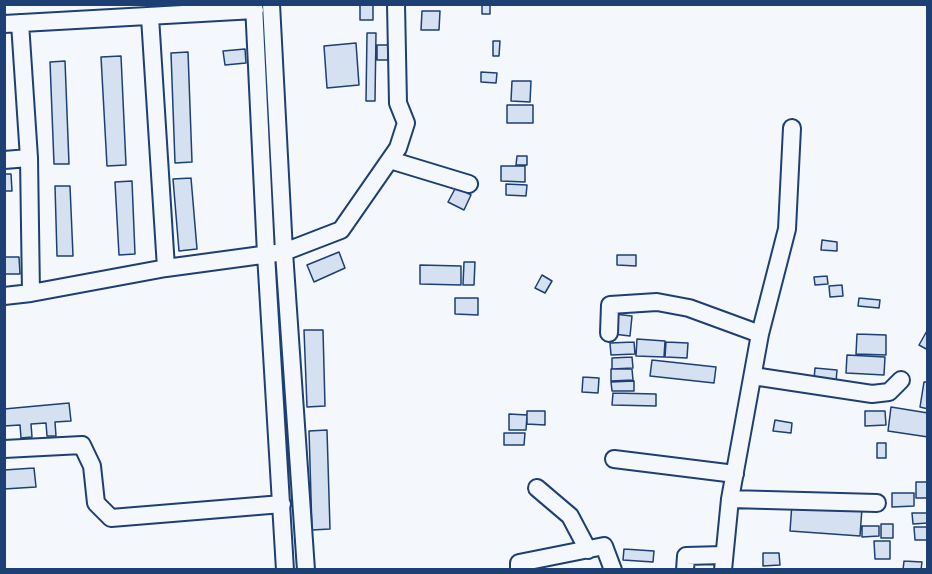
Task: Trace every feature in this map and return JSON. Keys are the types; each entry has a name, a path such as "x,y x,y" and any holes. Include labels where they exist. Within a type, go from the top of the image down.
{"street":[{"path":"271,4 284,252 306,570"},
{"path":"4,296 166,268 284,252 341,230 398,148 406,123 398,103 396,4"},
{"path":"31,293 29,158 12,23 150,17 255,7 266,255 285,570"},
{"path":"150,17 166,268"},
{"path":"685,570 686,556 723,562 730,499 760,334 785,239 792,128"},
{"path":"4,160 29,158"},
{"path":"390,160 469,184"},
{"path":"609,333 610,305 657,302 689,308 760,334"},
{"path":"753,376 872,394 889,392 901,380"},
{"path":"4,449 82,445 92,466 96,503 111,518 282,504"},
{"path":"614,459 735,474"},
{"path":"537,488 570,516 588,550"},
{"path":"730,499 877,503"},
{"path":"519,570 519,563 604,546 613,570"}],"building":[{"path":"360,4 373,4 373,20 360,20"},
{"path":"482,4 490,4 490,14 482,14"},
{"path":"422,11 440,11 439,30 421,30"},
{"path":"367,33 376,33 375,101 366,101"},
{"path":"493,41 500,41 499,56 493,56"},
{"path":"356,43 359,85 327,88 324,46"},
{"path":"377,45 388,45 388,60 377,60"},
{"path":"245,49 246,63 225,65 223,51"},
{"path":"188,52 192,162 175,163 171,53"},
{"path":"121,56 126,165 107,166 101,57"},
{"path":"65,61 69,164 54,164 50,62"},
{"path":"481,72 497,73 496,83 481,82"},
{"path":"512,81 531,81 530,102 511,101"},
{"path":"507,105 533,105 533,123 507,123"},
{"path":"517,156 527,156 527,165 516,165"},
{"path":"501,166 525,166 525,182 501,181"},
{"path":"4,174 11,174 12,191 4,191"},
{"path":"191,178 197,249 179,251 173,179"},
{"path":"132,181 135,254 119,255 115,182"},
{"path":"506,184 527,185 526,196 506,195"},
{"path":"55,186 70,186 73,256 57,256"},
{"path":"456,187 471,195 464,210 448,202"},
{"path":"822,240 837,242 837,251 821,250"},
{"path":"339,252 345,268 314,282 307,265"},
{"path":"617,255 636,255 636,266 617,265"},
{"path":"4,257 19,257 20,274 4,274"},
{"path":"464,262 475,262 474,285 463,285"},
{"path":"420,265 461,266 461,285 420,284"},
{"path":"542,275 552,281 545,293 535,288"},
{"path":"827,276 828,284 815,285 814,277"},
{"path":"842,285 843,296 830,297 829,286"},
{"path":"455,298 478,298 478,315 455,314"},
{"path":"859,298 880,300 879,308 858,306"},
{"path":"614,314 632,316 630,336 613,334"},
{"path":"928,329 928,350 919,345"},
{"path":"304,330 323,330 325,406 307,407"},
{"path":"857,334 886,335 886,355 856,354"},
{"path":"637,339 665,341 664,357 636,356"},
{"path":"634,342 635,354 611,355 610,343"},
{"path":"666,342 688,343 687,358 665,357"},
{"path":"847,355 885,357 884,375 846,373"},
{"path":"632,357 633,368 612,369 612,358"},
{"path":"652,360 716,367 714,383 650,376"},
{"path":"815,368 837,370 836,382 814,380"},
{"path":"611,369 632,369 633,380 611,381"},
{"path":"583,377 599,378 598,393 582,392"},
{"path":"634,381 634,391 612,391 611,382"},
{"path":"924,382 928,382 928,409 920,407"},
{"path":"613,393 656,394 656,406 612,405"},
{"path":"69,403 71,421 55,422 56,436 47,436 46,423 31,424 32,437 21,438 20,425 4,426 4,409"},
{"path":"891,407 928,413 928,437 888,431"},
{"path":"527,411 545,411 545,425 527,424"},
{"path":"865,411 885,411 886,425 865,426"},
{"path":"509,414 527,415 526,430 509,430"},
{"path":"775,420 792,423 791,433 773,431"},
{"path":"327,430 330,529 312,530 309,431"},
{"path":"504,433 525,433 524,445 504,445"},
{"path":"877,443 886,443 886,458 877,458"},
{"path":"34,468 36,487 4,489 4,470"},
{"path":"916,482 928,482 928,498 916,498"},
{"path":"892,493 914,493 914,506 892,507"},
{"path":"792,503 862,508 860,536 790,531"},
{"path":"912,513 928,513 928,523 913,524"},
{"path":"881,524 893,524 893,538 881,538"},
{"path":"862,526 879,526 879,536 862,537"},
{"path":"914,527 928,527 928,540 915,540"},
{"path":"874,541 890,541 890,559 875,559"},
{"path":"624,549 654,551 653,562 623,560"},
{"path":"763,553 779,553 780,565 763,566"},
{"path":"904,561 922,562 921,570 903,570"}]}
